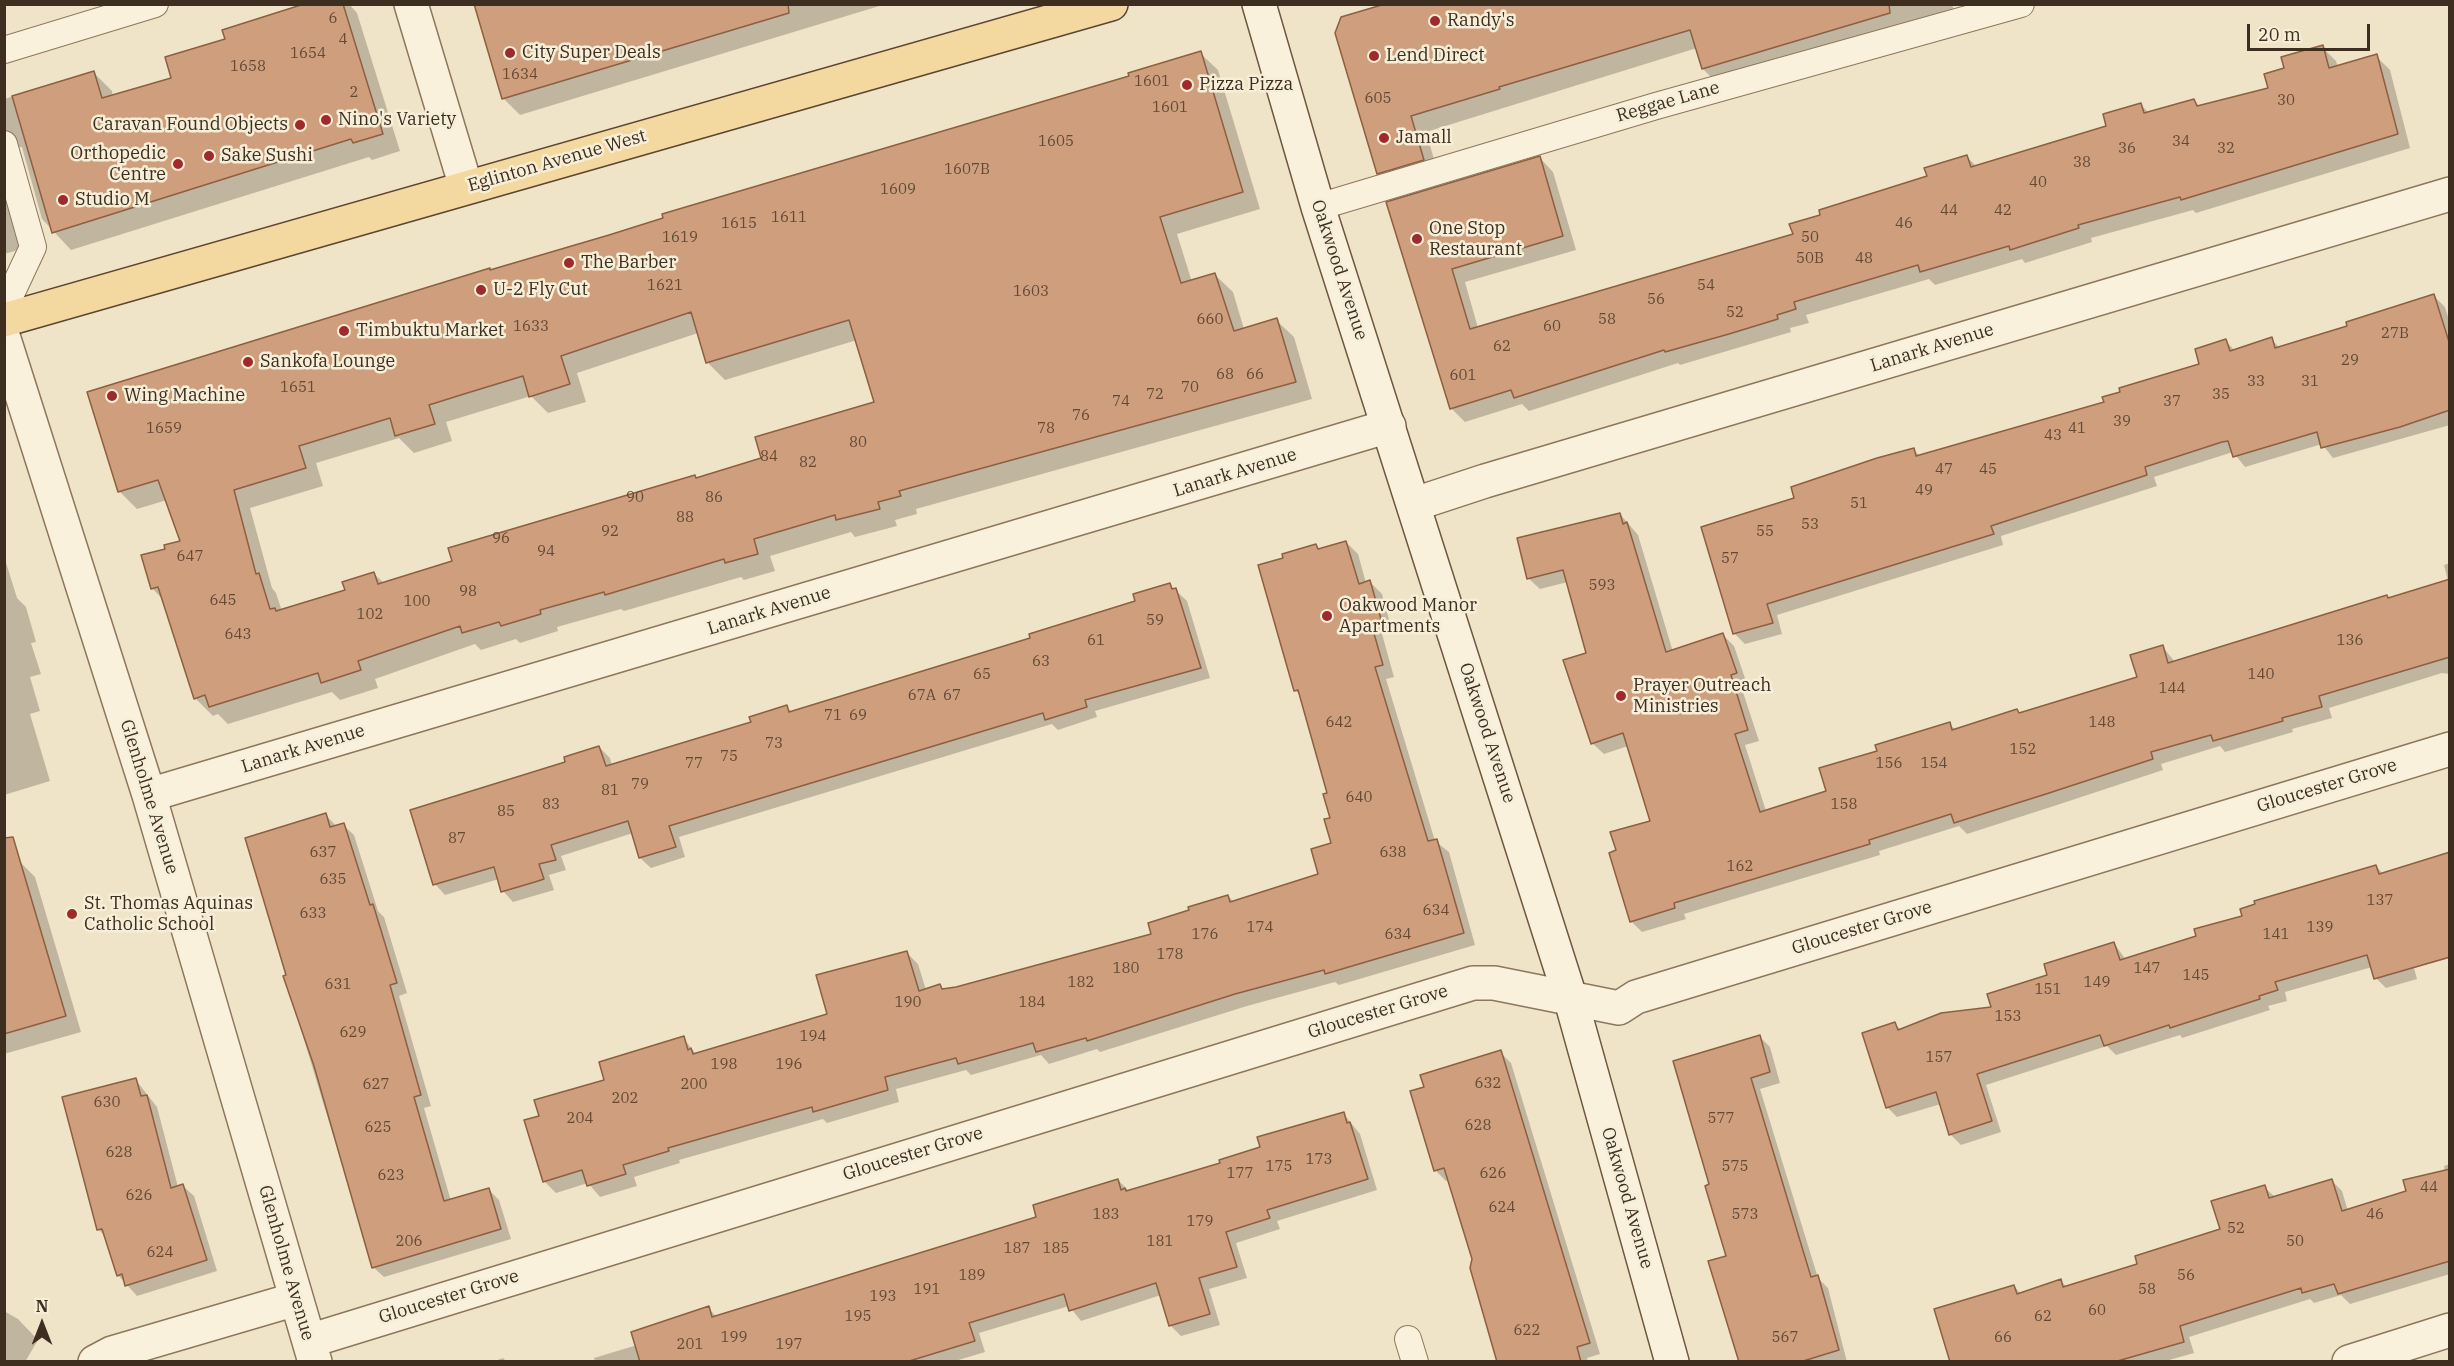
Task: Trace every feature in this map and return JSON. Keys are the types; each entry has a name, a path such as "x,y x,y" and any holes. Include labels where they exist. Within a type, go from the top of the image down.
{"main road":[{"name":"Eglinton Avenue West","path":"4,320 1111,4"}],"street":[{"path":"411,4 466,188"},
{"name":"Oakwood Avenue","path":"1259,4 1318,207 1415,504 1571,1000 1672,1362"},
{"name":"Lanark Avenue","path":"1415,504 1485,481 2450,194"},
{"name":"Glenholme Avenue","path":"4,339 149,795 312,1351"},
{"name":"Lanark Avenue","path":"149,795 1389,426"},
{"name":"Gloucester Grove","path":"312,1351 1473,983 1494,983 1619,1008 1636,997 2450,749"},
{"path":"95,1362 112,1353 296,1299"},
{"path":"2349,1362 2450,1330"}],"lane":[{"path":"4,50 155,4"},
{"name":"Reggae Lane","path":"1318,207 1656,105 2021,4"},
{"path":"4,144 33,247 4,309"}],"building":[{"path":"304,4 343,4 383,134 353,143 351,139 52,233 12,96 94,71 102,98 171,78 165,57 225,39 222,30"},
{"path":"474,4 788,4 789,13 502,99"},
{"path":"1385,4 1889,4 1890,13 1702,69 1690,30 1499,87 1500,89 1411,116 1424,160 1377,174 1335,33 1341,17"},
{"path":"2323,45 2329,68 2377,54 2398,134 2181,200 2180,197 2078,225 2079,228 2010,250 2009,246 1920,272 1918,265 1794,302 1796,309 1777,315 1778,319 1665,352 1664,350 1514,398 1511,390 1450,409 1386,202 1540,156 1563,236 1452,269 1470,329 1793,234 1789,224 1820,215 1819,210 1927,176 1924,168 1967,155 1971,167 2106,126 2103,114 2141,103 2144,113 2194,99 2197,106 2268,88 2264,74 2284,68 2281,57"},
{"path":"1201,51 1243,192 1160,217 1181,283 1215,273 1234,331 1277,318 1296,382 899,491 901,496 878,502 880,509 836,520 835,515 754,539 758,554 725,563 724,559 605,595 604,592 540,610 541,614 501,626 499,622 462,633 460,626 358,661 361,670 321,683 318,673 209,707 205,695 194,699 158,587 151,589 141,555 165,549 164,545 180,541 158,480 118,492 87,392 490,268 490,270 609,235 663,218 662,214 1129,76 1128,73","holes":["691,312 706,363 849,320 874,402 755,437 761,458 696,478 695,475 448,548 452,561 378,584 374,572 342,582 345,590 276,611 275,608 270,609 259,573 256,574 234,490 306,468 299,446 390,418 395,436 435,424 429,405 523,376 529,397 570,384 561,356"]},
{"path":"2434,294 2450,345 2450,410 2400,427 2321,448 2317,432 2233,457 2228,441 2222,442 2145,467 2147,475 1991,526 1994,534 1767,604 1773,623 1733,634 1701,527 1794,498 1791,487 1877,458 1914,448 1916,456 2104,402 2102,397 2120,392 2119,388 2199,364 2195,349 2226,339 2230,351 2272,337 2275,348 2347,326 2346,322"},
{"path":"1620,513 1623,524 1627,522 1666,652 1723,633 1737,673 1731,675 1748,730 1735,734 1760,812 1826,791 1819,768 1877,751 1875,745 1950,722 1952,730 2017,709 2019,713 2137,677 2130,655 2163,645 2168,663 2387,595 2388,598 2450,579 2450,657 2319,696 2322,707 2282,718 2283,721 2213,741 2211,735 2151,752 2153,759 2046,794 1954,823 1951,814 1869,840 1870,844 1674,903 1675,908 1630,922 1609,853 1616,850 1610,832 1650,821 1623,733 1591,744 1563,660 1586,653 1563,570 1527,579 1517,538"},
{"path":"1346,541 1359,584 1370,580 1381,619 1371,623 1383,665 1375,667 1428,841 1437,839 1464,933 1325,974 1324,970 1235,994 1087,1041 1086,1038 1036,1052 1033,1043 958,1064 956,1058 885,1077 888,1090 813,1112 812,1107 668,1148 669,1151 623,1165 626,1174 587,1186 582,1170 543,1182 524,1120 539,1116 534,1100 604,1080 599,1062 684,1036 688,1050 691,1048 693,1054 827,1014 816,975 907,951 919,991 940,984 942,989 956,987 1151,934 1148,923 1189,910 1188,907 1228,895 1230,902 1318,874 1311,849 1331,843 1324,819 1330,818 1323,794 1327,793 1298,690 1294,691 1258,565 1283,558 1282,554 1316,544 1318,549"},
{"path":"1170,583 1172,589 1176,588 1201,668 1085,700 1087,707 1045,720 1043,713 669,826 676,847 639,858 628,821 551,845 556,860 539,864 544,879 535,882 501,892 494,867 433,885 410,810 565,762 564,757 599,746 606,766 751,722 749,717 787,705 789,712 1030,638 1029,634 1135,601 1133,594"},
{"path":"326,813 330,827 344,823 370,905 373,904 397,983 390,985 421,1095 414,1097 444,1201 489,1188 501,1229 372,1268 314,1066 283,976 286,975 245,838"},
{"path":"13,837 66,1016 4,1034 4,838"},
{"path":"2450,852 2450,957 2374,979 2367,955 2275,982 2278,990 2259,996 2260,999 2170,1028 2169,1025 2104,1046 2100,1035 1977,1074 1992,1121 1949,1135 1936,1092 1886,1108 1862,1033 1895,1022 1898,1030 1941,1013 1991,1007 1987,994 2047,975 2044,964 2114,942 2120,960 2196,936 2194,929 2242,916 2240,909 2255,904 2254,901 2376,865 2379,874"},
{"path":"1760,1035 1770,1072 1751,1078 1811,1277 1818,1275 1839,1350 1800,1362 1739,1362 1708,1261 1726,1256 1705,1186 1709,1184 1673,1061"},
{"path":"1501,1050 1590,1343 1577,1347 1581,1362 1497,1362 1470,1268 1472,1259 1444,1168 1434,1171 1410,1091 1424,1087 1420,1075"},
{"path":"136,1078 141,1096 147,1095 171,1188 183,1184 207,1260 125,1286 122,1274 117,1276 102,1229 97,1230 62,1097"},
{"path":"1344,1112 1347,1123 1350,1122 1368,1179 1267,1210 1270,1218 1226,1232 1237,1267 1199,1278 1210,1314 1169,1326 1156,1283 1069,1311 1064,1294 969,1323 975,1341 906,1362 640,1362 631,1332 709,1306 712,1317 1036,1217 1033,1205 1118,1179 1121,1190 1125,1188 1126,1191 1220,1163 1219,1160 1260,1147 1257,1137"},
{"path":"2450,1169 2450,1261 2338,1294 2334,1284 2302,1293 2301,1288 2180,1326 2184,1342 2114,1362 1950,1362 1934,1309 2014,1285 2017,1294 2061,1279 2063,1287 2137,1264 2135,1256 2220,1229 2211,1201 2265,1185 2269,1198 2332,1179 2342,1211 2406,1191 2403,1180"}],"place":[{"name":"Randy's","path":"1435,21"},
{"name":"City Super Deals","path":"510,53"},
{"name":"Lend Direct","path":"1374,56"},
{"name":"Pizza Pizza","path":"1187,85"},
{"name":"Nino's Variety","path":"326,120"},
{"name":"Caravan Found Objects","path":"300,125"},
{"name":"Jamall","path":"1384,138"},
{"name":"Sake Sushi","path":"209,156"},
{"name":"Orthopedic Centre","path":"178,164"},
{"name":"Studio M","path":"63,200"},
{"name":"One Stop Restaurant","path":"1417,239"},
{"name":"The Barber","path":"569,263"},
{"name":"U-2 Fly Cut","path":"481,290"},
{"name":"Timbuktu Market","path":"344,331"},
{"name":"Sankofa Lounge","path":"248,362"},
{"name":"Wing Machine","path":"112,396"},
{"name":"Oakwood Manor Apartments","path":"1327,616"},
{"name":"Prayer Outreach Ministries","path":"1621,696"},
{"name":"St. Thomas Aquinas Catholic School","path":"72,914"}]}
